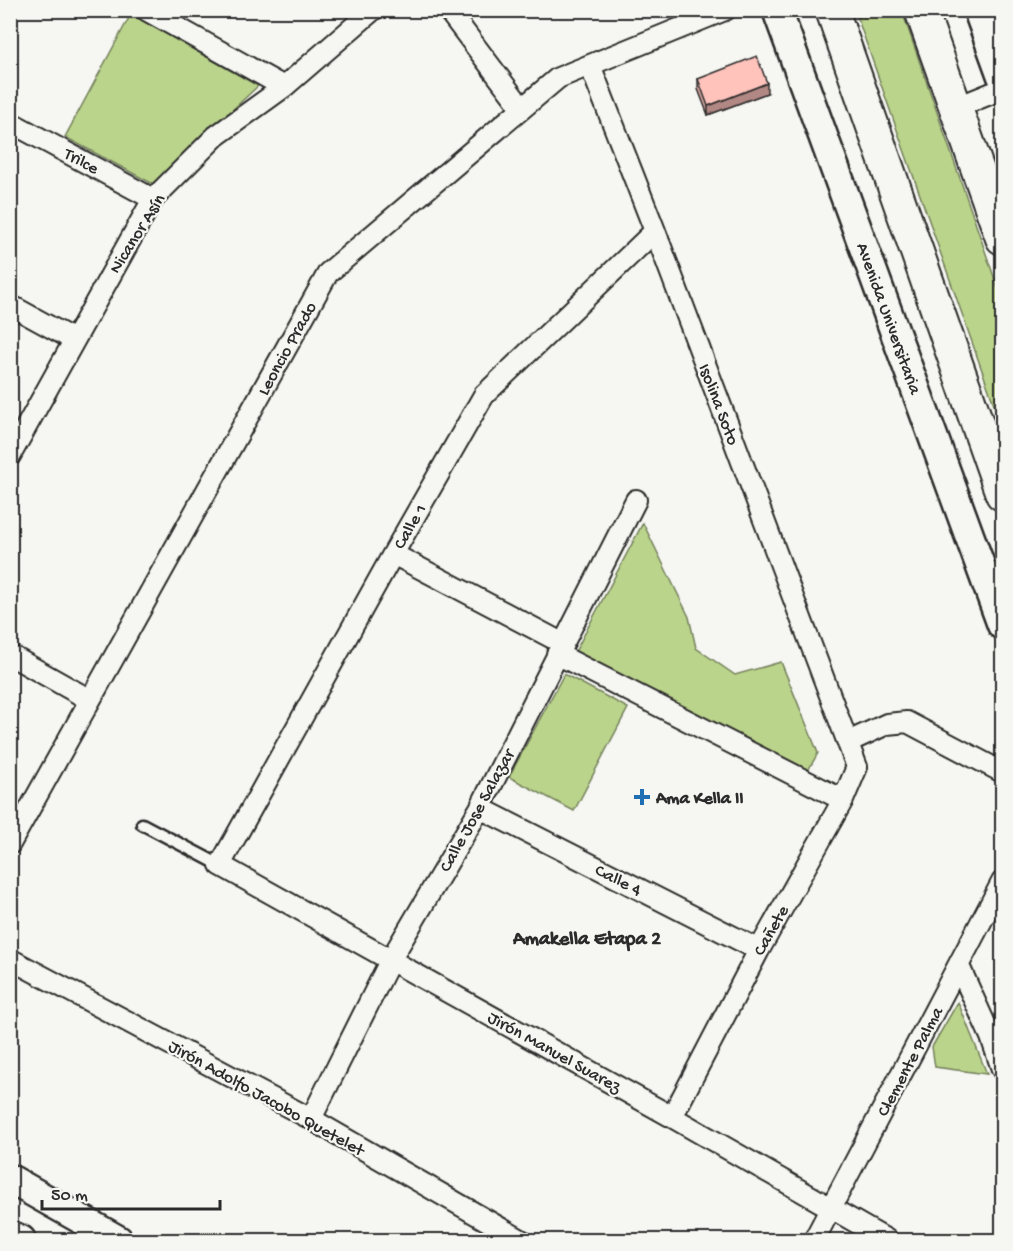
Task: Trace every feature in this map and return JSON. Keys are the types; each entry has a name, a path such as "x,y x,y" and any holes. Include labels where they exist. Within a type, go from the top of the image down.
{"main road":[{"name":"Avenida Universitaria","path":"777,10 1002,625"},
{"path":"832,10 1002,494"},
{"path":"921,10 1002,238"},
{"path":"978,10 1002,76"},
{"path":"10,1179 118,1240"},
{"path":"10,1235 21,1240"}],"street":[{"path":"146,10 284,87"},
{"name":"Nicanor Asín","path":"10,456 153,199 216,136 284,87 373,10"},
{"path":"448,10 522,108"},
{"name":"Leoncio Prado","path":"10,844 328,273 558,78 725,10"},
{"name":"Isolina Soto","path":"590,65 848,742"},
{"path":"955,108 1002,89"},
{"name":"Trilce","path":"10,122 153,199"},
{"name":"Calle 1","path":"220,865 484,395 655,231"},
{"path":"10,305 74,340"},
{"name":"Calle Jose Salazar","path":"311,1119 391,959 480,808 636,500"},
{"path":"393,555 560,649 843,800"},
{"path":"10,655 90,700"},
{"path":"848,742 887,724 907,722 1002,772"},
{"name":"Cañete","path":"672,1117 759,950 843,800 857,767 848,742"},
{"name":"Calle 4","path":"480,808 759,950"},
{"name":"Jirón Manuel Suarez","path":"220,865 391,959 887,1240"},
{"name":"Clemente Palma","path":"814,1240 1002,882"},
{"name":"Jirón Adolfo Jacobo Quetelet","path":"10,959 311,1119 521,1240"},
{"path":"959,966 997,1035 1002,1069"}],"lane":[{"path":"142,824 220,865"}],"green space":[{"path":"855,11 902,11 1002,300 1002,427"},
{"path":"131,14 258,86 153,184 65,137"},
{"path":"643,523 689,617 696,648 735,675 781,662 818,753 806,774 574,654"},
{"path":"564,674 628,708 574,811 509,777"},
{"path":"958,1002 987,1074 935,1067 932,1047"}],"building":[{"path":"757,56 767,83 708,106 698,79"}],"place":[{"name":"Ama Kella II","path":"642,797"}],"district":[{"name":"Amakella Etapa 2","path":"587,937"}]}
